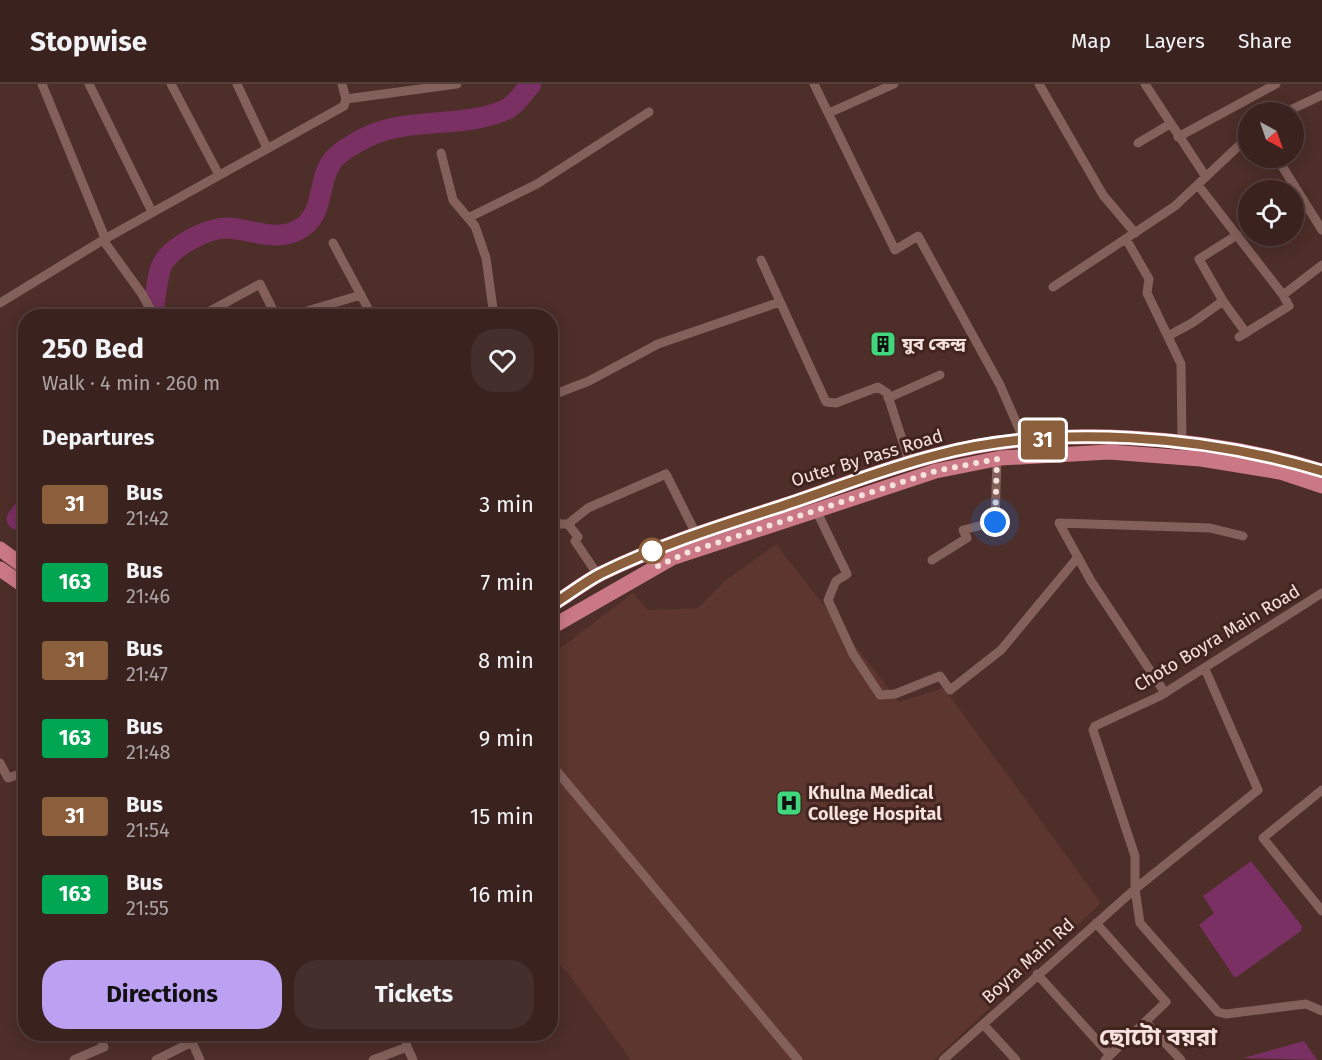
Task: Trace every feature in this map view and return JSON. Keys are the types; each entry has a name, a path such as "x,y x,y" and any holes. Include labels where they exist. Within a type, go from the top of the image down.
{"main road":[{"name":"Outer By Pass Road","path":"558,601 598,575 696,534 937,455 1024,440 1114,438 1182,442 1288,460 1322,471"},
{"name":"Outer By Pass Road","path":"558,622 672,558 936,471 997,459 1109,452 1201,459 1280,472 1322,486"},
{"path":"0,549 18,562"},
{"path":"0,569 18,582"}],"street":[{"path":"42,84 104,239 150,309"},
{"path":"88,84 152,212"},
{"path":"171,84 219,175"},
{"path":"237,84 267,148"},
{"path":"0,303 104,239 344,106 346,99 342,84"},
{"path":"346,99 457,84"},
{"path":"814,84 895,250 918,236 1000,385 1024,440"},
{"path":"829,113 894,84"},
{"path":"1039,84 1103,195 1135,233"},
{"path":"1145,84 1206,177"},
{"path":"1178,137 1276,84"},
{"path":"1304,104 1322,95"},
{"path":"468,218 537,184 649,112"},
{"path":"1138,143 1170,124"},
{"path":"1053,287 1175,206 1238,147"},
{"path":"441,153 453,200 475,226 486,258 493,309"},
{"path":"1283,168 1322,230"},
{"path":"1198,184 1283,295 1289,306 1243,335 1199,258 1237,235"},
{"path":"1126,239 1149,279 1147,293 1181,364 1182,442"},
{"path":"333,243 368,309"},
{"path":"761,260 826,402 836,403 878,387 887,393 910,464"},
{"path":"1283,295 1322,265"},
{"path":"214,309 260,284 272,309"},
{"path":"314,309 361,295"},
{"path":"1168,336 1192,323 1222,301"},
{"path":"558,393 590,381 658,344 780,302"},
{"path":"888,398 940,375"},
{"path":"932,560 967,538 963,530 995,522 997,459"},
{"path":"598,575 575,541 578,537 559,526 588,508 666,474 696,534"},
{"path":"816,510 847,574 836,581 828,600 853,654 880,695 895,694 940,676 950,690 1000,650 1078,557"},
{"path":"1165,693 1078,557 1059,523 1210,528 1243,536"},
{"name":"Choto Boyra Main Road","path":"1322,593 1257,632 1205,669 1165,693 1093,728 1113,797 1135,856 1135,889 1140,923 1218,1012 1226,1014 1306,1004 1322,1011"},
{"name":"Boyra Main Rd","path":"944,1060 1037,974 1135,889 1258,790 1205,669"},
{"path":"0,764 8,778 18,775"},
{"path":"558,773 798,1060"},
{"path":"1322,790 1263,838 1322,911"},
{"path":"1037,974 1107,1058 1166,1002 1096,923"},
{"path":"1146,1022 1181,1060"},
{"path":"983,1024 1016,1060"},
{"path":"74,1060 104,1047 102,1041"},
{"path":"406,1041 413,1060"},
{"path":"156,1060 192,1042 200,1060"},
{"path":"374,1060 407,1047"}],"shaded area":[{"name":"Khulna Medical College Hospital","path":"776,544 899,702 944,688 1101,903 934,1060 631,1060 568,973 558,963 558,650 633,593 648,610 698,608 726,580"},
{"path":"1251,861 1302,926 1301,931 1235,978 1199,925 1214,913 1203,896"},
{"path":"1304,1041 1317,1060 1243,1058"}],"waterway":[{"path":"153,309 163,263 175,250 193,238 221,228 271,235 296,231 306,225 317,208 324,178 333,160 349,147 367,137 401,127 489,116 512,105 531,84"}],"bus line":[{"name":"31","path":"558,601 598,575 666,545 937,455 998,443 1024,440 1114,438 1182,442 1288,460 1322,471"}],"place":[{"name":"যুব কেন্দ্র","path":"883,344"},
{"name":"Khulna Medical College Hospital","path":"789,803"}],"district":[{"name":"ছোটো বয়রা","path":"1158,1037"}],"route":[{"path":"652,551 654,568 686,553 936,471 997,459 995,522"}]}
